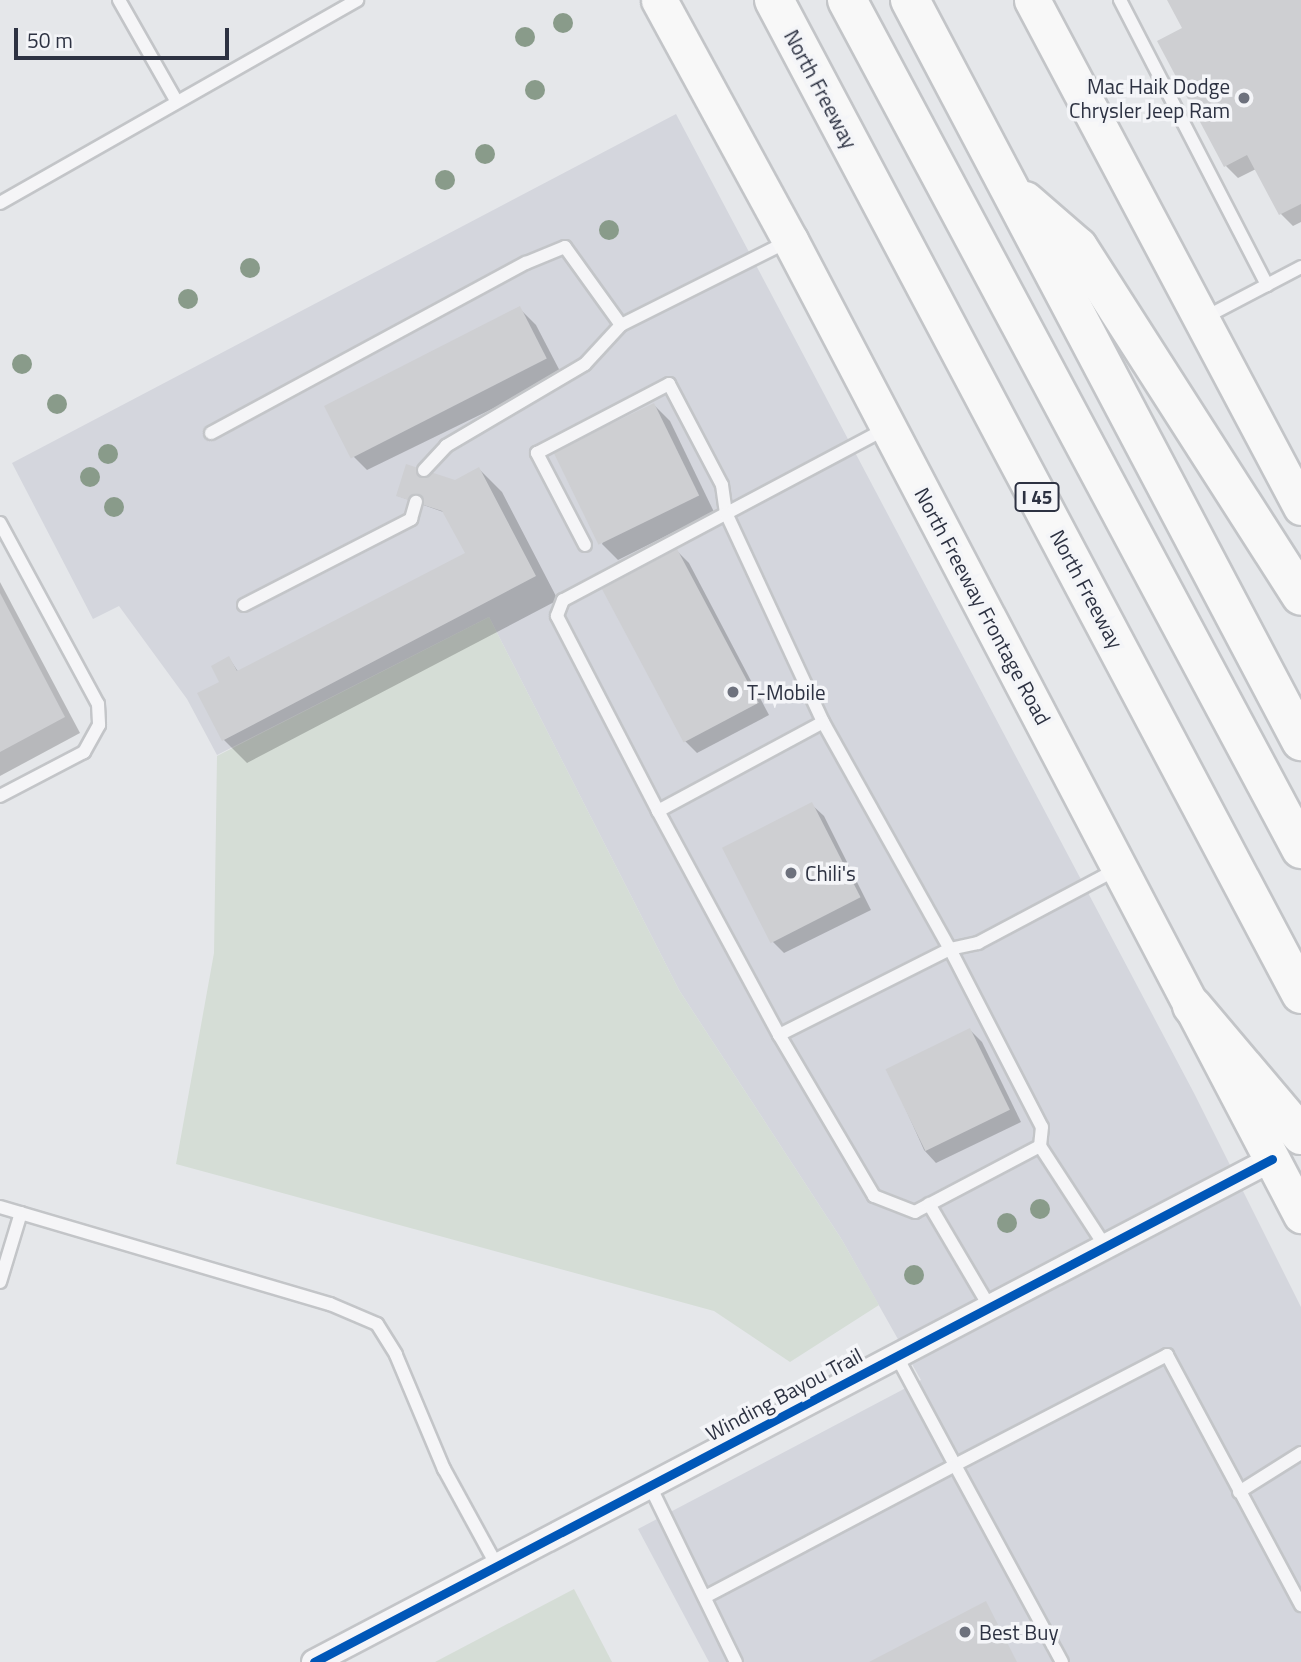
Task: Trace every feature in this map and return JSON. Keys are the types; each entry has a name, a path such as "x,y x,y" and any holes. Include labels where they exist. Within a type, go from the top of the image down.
{"highway":[{"name":"North Freeway","path":"774,0 1301,994"},
{"path":"847,0 1301,849"},
{"path":"910,0 1301,741"},
{"path":"1008,186 1078,247 1301,596"},
{"path":"1192,1006 1301,1135"}],"main road":[{"name":"North Freeway Frontage Road","path":"659,0 790,240 1301,1214"},
{"path":"1032,0 1301,507"}],"street":[{"name":"Winding Bayou Trail","path":"313,1662 1272,1159"}],"lane":[{"path":"119,0 177,102"},
{"path":"0,203 357,0"},
{"path":"1120,0 1267,285"},
{"path":"424,470 446,446 585,364 621,325 790,240"},
{"path":"211,433 526,263 565,247 621,325"},
{"path":"1201,319 1301,267"},
{"path":"585,545 537,453 669,384 722,485 726,513 824,722 950,949 1042,1127 1040,1146 1105,1246"},
{"path":"888,427 563,600 557,616 779,1035 874,1196 915,1212 1040,1146"},
{"path":"244,605 411,519 416,502"},
{"path":"0,523 98,704 99,724 84,752 0,796"},
{"path":"658,811 824,722"},
{"path":"779,1035 950,949 978,943 1120,867"},
{"path":"929,1204 989,1307"},
{"path":"0,1207 330,1304 377,1324 396,1355 444,1469 496,1564"},
{"path":"0,1282 21,1213"},
{"path":"896,1355 1062,1662"},
{"path":"705,1597 1167,1355 1301,1605"},
{"path":"1239,1492 1301,1453"},
{"path":"649,1484 736,1662"}],"shaded area":[{"path":"676,114 1195,1095 1301,1307 1301,1662 709,1662 638,1529 921,1380 842,1240 679,990 489,617 217,755 187,699 119,606 93,619 12,463"},
{"path":"489,617 679,990 842,1240 879,1305 790,1362 714,1311 176,1164 214,953 217,756"},
{"path":"574,1589 612,1662 435,1662"}],"building":[{"name":"Mac Haik Dodge Chrysler Jeep Ram","path":"1167,0 1301,0 1301,204 1279,215 1247,155 1224,167 1157,41 1182,28"},
{"path":"520,306 547,359 351,458 324,406"},
{"path":"654,403 699,496 598,545 553,452"},
{"path":"406,464 455,480 479,467 536,576 222,741 197,693 219,682 211,666 229,656 237,671 465,553 442,511 396,496"},
{"path":"677,549 759,703 684,743 602,589"},
{"path":"0,593 65,717 0,752"},
{"name":"Chili's","path":"812,802 861,897 771,943 722,848"},
{"path":"970,1028 1010,1110 925,1151 886,1069"},
{"name":"Best Buy","path":"986,1601 1017,1662 869,1662"}],"cycle path":[{"path":"314,1662 1272,1159"}],"place":[{"name":"Mac Haik Dodge Chrysler Jeep Ram","path":"1244,98"},
{"name":"T-Mobile","path":"733,692"},
{"name":"Chili's","path":"791,873"},
{"name":"Best Buy","path":"965,1632"}]}
